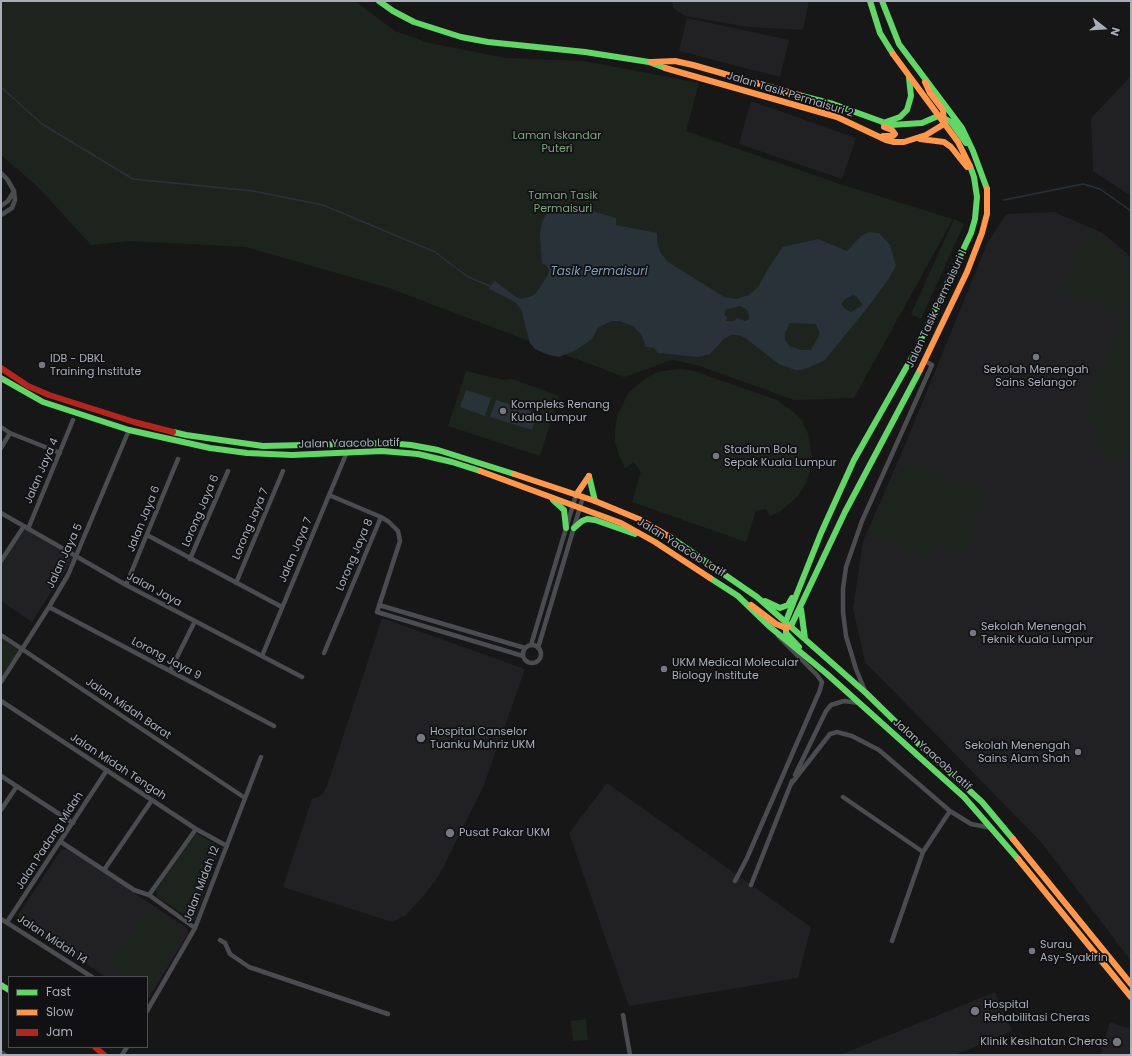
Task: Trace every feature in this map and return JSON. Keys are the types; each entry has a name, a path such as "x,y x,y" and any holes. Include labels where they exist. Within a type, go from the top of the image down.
{"street":[{"name":"Jalan Tasik Permaisuri 2","path":"379,1 393,11 414,22 461,37 488,42 585,52 649,62 675,60 833,104 891,125 922,122 941,117"},
{"path":"870,1 880,33 888,48 909,78 941,117 944,124"},
{"name":"Jalan Tasik Permaisuri 1","path":"788,625 801,607 845,512 924,361 962,282 982,233 987,214 987,188 973,151 962,128 899,44 882,1"},
{"name":"Jalan Tasik Permaisuri 2","path":"649,62 666,69 837,117 894,142 904,142 916,139 944,124"},
{"path":"921,74 930,93 943,110 941,117"},
{"path":"883,123 900,117 907,110 911,96 909,78"},
{"path":"849,110 853,115 888,128 895,134 893,136 878,136"},
{"path":"941,117 951,122 973,151"},
{"name":"Jalan Tasik Permaisuri 1","path":"788,625 802,577 832,507 854,460 915,352 971,233 975,219 977,197 974,177 958,142 944,124"},
{"path":"916,139 944,142 959,156 974,177"},
{"path":"1,173 7,179 14,192 15,200 12,208 1,215"},
{"path":"1,206 8,201 14,192"},
{"path":"951,277 962,282"},
{"path":"866,693 856,669 846,636 843,597 846,567 862,521 932,365 924,361"},
{"name":"Jalan Yaacob Latif","path":"1,368 28,386 49,395 134,422 186,435 263,446 368,443 411,445 438,450 576,494 625,513 655,528 757,597 866,693 910,736 982,802 1131,984"},
{"name":"Jalan Yaacob Latif","path":"1,378 43,402 129,430 210,448 247,453 292,455 382,451 418,454 452,462 622,523 656,542 738,596 770,627 827,674 964,797 992,828 1131,997"},
{"name":"Jalan Jaya 4","path":"1,562 26,528 73,420"},
{"path":"1,427 10,433 60,452"},
{"name":"Jalan Jaya 5","path":"1,682 68,575 129,430"},
{"path":"1,448 10,433"},
{"name":"Jalan Jaya 7","path":"262,656 347,452"},
{"name":"Jalan Jaya 6","path":"126,585 178,459"},
{"name":"Lorong Jaya 6","path":"190,559 228,471"},
{"name":"Lorong Jaya 7","path":"236,583 283,471"},
{"path":"379,605 525,648 531,645 576,494 589,476 595,501"},
{"name":"Lorong Jaya 8","path":"324,653 381,517 329,495"},
{"path":"545,495 561,506 565,515 566,528"},
{"path":"381,517 395,527 398,531 400,541 377,612 523,656 527,662 535,663 541,656 538,648 583,497"},
{"path":"832,507 845,512"},
{"name":"Jalan Jaya","path":"1,513 126,585 302,676"},
{"path":"574,528 582,521 587,519 595,520 656,542"},
{"path":"147,535 282,607"},
{"path":"757,597 780,608 784,607 788,605 802,577"},
{"path":"738,596 776,624 788,625 786,633 827,674"},
{"name":"Lorong Jaya 9","path":"49,607 274,726"},
{"path":"801,607 805,640"},
{"path":"170,671 195,621"},
{"path":"735,881 747,858 820,690 822,682 770,627"},
{"name":"Jalan Midah Barat","path":"1,635 245,798"},
{"path":"531,645 538,648"},
{"path":"523,656 525,648"},
{"name":"Jalan Midah Tengah","path":"1,700 196,829 227,846"},
{"path":"751,885 791,784 826,711 831,705 844,701 860,703"},
{"path":"791,784 830,734 837,732 852,736 879,750 950,811 971,824 992,828"},
{"name":"Jalan Midah 12","path":"148,1009 195,928 261,758"},
{"name":"Jalan Padang Midah","path":"7,922 107,770"},
{"path":"1,776 73,823"},
{"path":"1,810 17,786"},
{"path":"843,797 923,852"},
{"path":"104,870 152,800"},
{"path":"892,941 923,852 950,811"},
{"path":"149,895 196,829"},
{"path":"61,842 134,890 149,895 195,928"},
{"name":"Jalan Midah 14","path":"1,919 90,976"},
{"path":"220,940 225,943 230,954 249,967 388,1014"},
{"path":"623,1015 630,1055"},
{"path":"96,1048 104,1055"},
{"path":"1,1052 5,1055"}],"shaded area":[{"path":"672,1 809,1 803,30 748,27 685,16 673,8"},
{"path":"687,18 789,40 780,77 679,51"},
{"path":"1131,76 1131,196 1093,171 1091,118"},
{"path":"751,101 856,138 842,179 739,144"},
{"path":"1054,212 1103,233 1131,257 1131,961 1041,842 865,662 853,608 863,541 900,457 987,244 1006,214"},
{"path":"25,529 73,558 32,622 1,601 1,565"},
{"name":"Hospital Canselor Tuanku Muhriz UKM","path":"382,618 525,669 484,785 440,874 426,893 406,915 392,922 283,887 312,799 322,795 327,786"},
{"path":"607,783 811,927 798,978 629,1006 569,833"},
{"path":"67,849 187,928 188,934 148,999 148,976 104,976 19,920 18,915 61,850"},
{"name":"Hospital Rehabilitasi Cheras","path":"995,992 1012,1031 955,1055 840,1055"},
{"name":"Klinik Kesihatan Cheras","path":"1110,1022 1131,1029 1131,1055 1100,1055"}],"green space":[{"name":"Taman Tasik Permaisuri","path":"1,1 355,1 395,31 429,43 506,58 584,61 699,83 686,131 846,186 953,219 854,398 794,400 697,365 672,360 624,377 389,288 246,247 131,241 91,245 37,186 1,155"},
{"path":"954,219 964,224 921,319 911,314"},
{"path":"1086,233 1103,241 1131,262 1131,462 1098,451 1097,438 1093,425 1083,418 1124,313 1061,289"},
{"name":"Stadium Bola Sepak Kuala Lumpur","path":"683,369 694,371 777,400 795,413 802,421 808,434 812,458 810,472 805,485 798,496 781,511 770,516 766,509 756,511 746,542 632,502 641,472 634,462 625,468 619,455 615,442 615,428 618,414 629,392 646,378 658,372"},
{"name":"Kompleks Renang Kuala Lumpur","path":"466,371 503,380 512,379 559,396 540,456 448,426"},
{"path":"903,463 985,493 963,553 933,543 927,559 870,534"},
{"path":"1,638 19,650 1,678"},
{"path":"196,833 221,847 194,921 157,897 156,890"},
{"path":"149,909 179,929 182,937 148,989 148,976 123,976 107,965"},
{"path":"586,1019 588,1040 573,1041 571,1021"}],"water":[{"name":"Tasik Permaisuri","path":"568,204 616,218 616,225 657,233 657,242 660,252 668,262 724,297 736,299 749,295 758,287 783,247 818,239 847,251 861,236 869,232 879,233 890,245 896,266 888,280 868,307 824,361 802,370 795,370 779,364 744,337 738,335 731,335 724,339 710,354 698,357 658,353 654,348 646,347 641,334 633,326 619,321 612,321 598,328 592,339 576,350 559,357 546,354 535,349 530,343 521,309 515,302 489,289 495,281 516,297 521,299 532,296 536,293 548,275 549,270 547,266 542,263 540,235 542,222 548,212 555,206","holes":["853,295 856,296 863,305 851,312 845,309 841,304 845,299","740,306 746,309 749,319 745,321 737,318 734,321 726,321 727,317 724,315 725,310","790,323 816,324 820,334 811,350 802,350 789,346 785,340 785,333"]},
{"path":"466,390 491,398 485,416 460,407"},
{"path":"496,400 537,413 532,430 490,417"}],"waterway":[{"path":"1,87 42,124 133,179 253,191 323,205 435,252 468,277 490,286"},
{"path":"1004,200 1083,184 1100,189 1131,211"}],"traffic: fast":[{"path":"379,1 393,11 414,22 461,37 488,42 585,52 649,62 665,68"},
{"path":"870,1 880,33 893,54"},
{"path":"882,1 899,44 962,128 973,151 987,189"},
{"path":"883,123 900,117 907,110 911,96 909,78"},
{"path":"802,96 833,104 891,125 922,123 938,116"},
{"path":"942,117 951,122 966,143"},
{"path":"799,647 786,633 786,621 821,533 854,460 915,352 971,233 975,219 977,197 974,177 970,166"},
{"path":"791,626 845,512 920,370"},
{"path":"1,378 43,402 129,430 210,448 247,453 292,455 382,451 418,454 452,462 480,471"},
{"path":"173,432 263,446 388,443 411,445 438,450 514,474"},
{"path":"589,476 595,501"},
{"path":"553,500 564,510 566,528"},
{"path":"574,528 582,521 587,519 595,520 635,534"},
{"path":"670,537 757,597 866,693 910,736 982,802 1013,839"},
{"path":"710,578 738,596 770,627 827,674 964,797 1018,859"},
{"path":"765,601 780,608 788,605 792,598"},
{"path":"801,609 805,639"},
{"path":"1,985 8,989"}],"traffic: slow":[{"path":"893,54 958,142 970,166"},
{"path":"651,62 675,61 693,65 802,96"},
{"path":"665,68 837,117 886,140 894,142 904,142 926,135 944,124"},
{"path":"925,82 930,93 943,110 944,124"},
{"path":"883,136 893,136 895,134 892,130 884,127"},
{"path":"920,139 944,142 951,147 967,167"},
{"path":"920,370 967,272 982,233 987,214 987,189"},
{"path":"480,471 621,523 655,542 710,578"},
{"path":"514,474 595,501 641,520 670,537"},
{"path":"576,495 589,476"},
{"path":"751,605 776,624 786,628 788,627"},
{"path":"1013,839 1131,984"},
{"path":"1018,859 1131,997"}],"traffic: jam":[{"path":"1,368 28,386 49,395 134,422 173,432"},
{"path":"96,1048 104,1055"}],"place":[{"name":"Sekolah Menengah Sains Selangor","path":"1036,357"},
{"name":"IDB - DBKL Training Institute","path":"42,365"},
{"name":"Kompleks Renang Kuala Lumpur","path":"503,411"},
{"name":"Stadium Bola Sepak Kuala Lumpur","path":"716,456"},
{"name":"Sekolah Menengah Teknik Kuala Lumpur","path":"973,633"},
{"name":"UKM Medical Molecular Biology Institute","path":"664,669"},
{"name":"Hospital Canselor Tuanku Muhriz UKM","path":"421,738"},
{"name":"Sekolah Menengah Sains Alam Shah","path":"1078,752"},
{"name":"Pusat Pakar UKM","path":"450,833"},
{"name":"Surau Asy-Syakirin","path":"1032,951"},
{"name":"Hospital Rehabilitasi Cheras","path":"975,1011"},
{"name":"Klinik Kesihatan Cheras","path":"1117,1042"}],"park label":[{"name":"Laman Iskandar Puteri","path":"557,142"}]}
